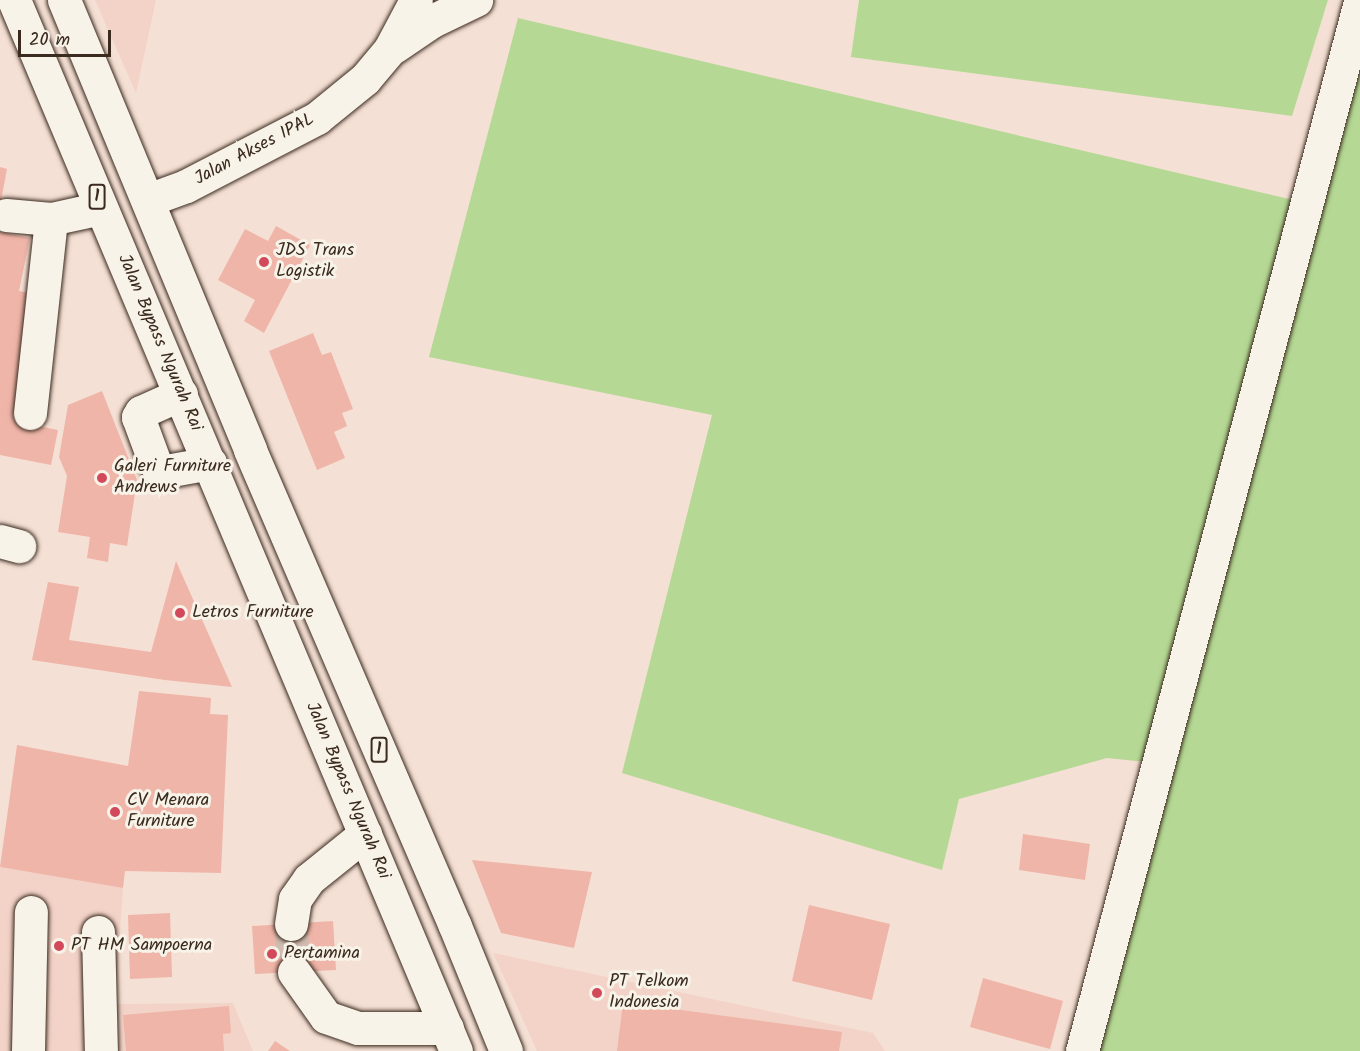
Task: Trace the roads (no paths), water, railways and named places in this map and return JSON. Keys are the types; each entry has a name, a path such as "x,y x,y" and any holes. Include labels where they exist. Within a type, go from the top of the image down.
{"main road":[{"path":"2,0 14,0"},
{"name":"Jalan Bypass Ngurah Rai","path":"14,0 452,1040"},
{"name":"1","path":"64,0 250,450 455,926 506,1051"},
{"name":"Jalan Akses IPAL","path":"148,200 186,186 317,118 365,79 390,49 416,0"},
{"path":"390,49 432,21 476,0"},
{"path":"1082,1051 1360,2"},
{"path":"6,215 51,219 101,208"},
{"path":"30,413 51,219"},
{"path":"181,394 141,412 138,417 159,469 166,471 210,464 250,450"},
{"path":"291,924 295,899 309,879 365,834"},
{"path":"28,1051 32,912"},
{"path":"98,932 101,1051"},
{"path":"294,972 326,1017 358,1028 452,1040"}],"tunnel":[{"path":"291,924 294,972"}],"place":[{"name":"JDS Trans Logistik","path":"264,262"},
{"name":"Galeri Furniture Andrews","path":"102,478"},
{"name":"Letros Furniture","path":"180,613"},
{"name":"CV Menara Furniture","path":"115,812"},
{"name":"PT HM Sampoerna","path":"59,946"},
{"name":"Pertamina","path":"272,954"},
{"name":"PT Telkom Indonesia","path":"597,993"}]}
